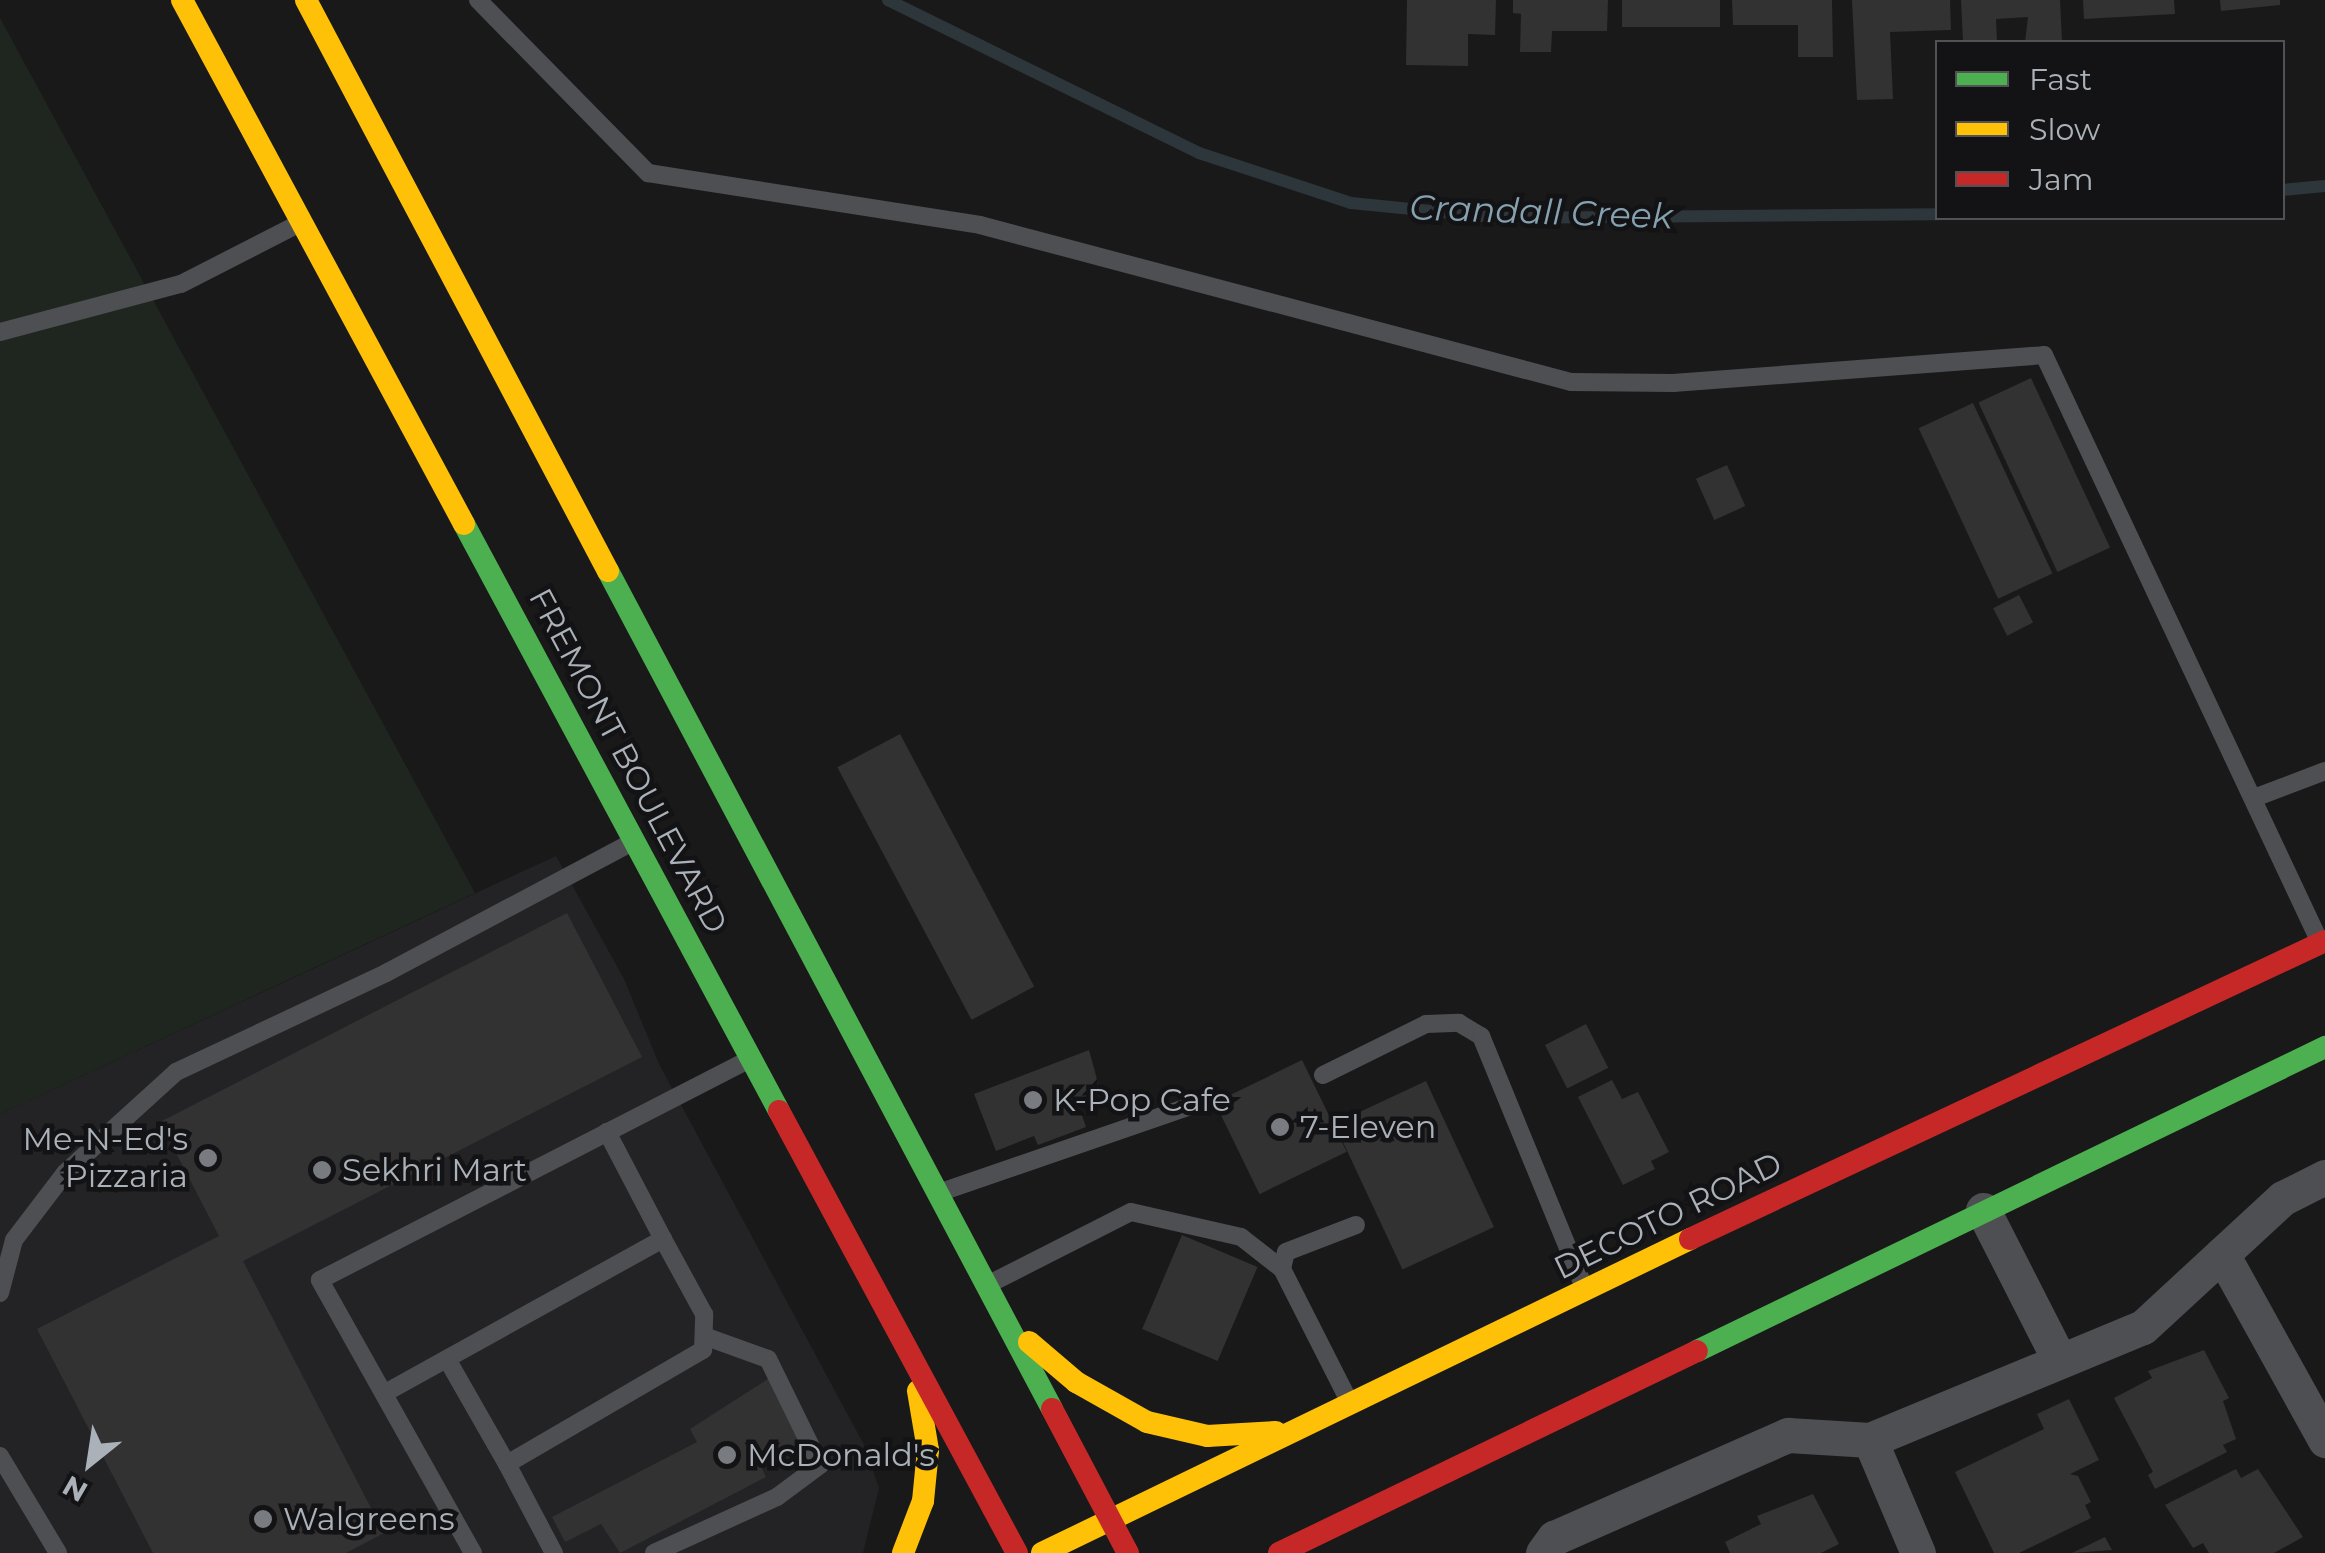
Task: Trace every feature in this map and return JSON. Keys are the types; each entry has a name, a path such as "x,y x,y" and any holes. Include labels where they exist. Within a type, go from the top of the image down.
{"main road":[{"name":"FREMONT BOULEVARD","path":"182,0 1017,1553"},
{"path":"306,0 1128,1553"},
{"name":"DECOTO ROAD","path":"1042,1553 2323,942"},
{"path":"1279,1553 2325,1047"},
{"path":"1008,1323 1076,1382 1147,1422 1206,1436 1297,1432"},
{"path":"904,1553 923,1501 928,1450 912,1358"},
{"path":"1333,1553 1362,1512"}],"street":[{"path":"1543,1553 1554,1538 1788,1435 1870,1440 2058,1357 2143,1327 2283,1198 2325,1177"},
{"path":"1982,1210 2058,1357"},
{"path":"2222,1254 2325,1440"},
{"path":"1870,1440 1918,1553"}],"lane":[{"path":"478,0 648,173 980,226 1572,382 1673,383 2044,355 2323,942"},
{"path":"0,332 181,284 302,222"},
{"path":"2254,798 2325,771"},
{"path":"0,1293 14,1240 64,1173 176,1072 386,973 635,842"},
{"path":"1323,1074 1426,1024 1459,1024 1481,1036 1586,1292"},
{"path":"473,1553 320,1280 751,1058"},
{"path":"939,1193 1199,1104"},
{"path":"507,1464 703,1350 704,1314 607,1132"},
{"path":"988,1285 1132,1212 1241,1237 1282,1269 1351,1406"},
{"path":"1282,1269 1286,1252 1356,1226"},
{"path":"385,1393 662,1239"},
{"path":"654,1553 777,1497 820,1465 768,1359 704,1336"},
{"path":"446,1359 554,1553"},
{"path":"0,1456 58,1553"}],"shaded area":[{"path":"0,18 475,893 0,1114"},
{"path":"556,856 624,979 659,1064 863,1443 879,1488 863,1553 0,1553 0,1114"}],"building":[{"path":"1407,0 1496,0 1495,35 1468,34 1468,66 1406,65"},
{"path":"1513,0 1608,0 1607,31 1552,31 1551,52 1520,52 1521,14 1513,13"},
{"path":"1622,0 1720,0 1720,27 1622,27"},
{"path":"1732,0 1832,0 1833,57 1798,57 1798,25 1733,25"},
{"path":"1852,0 1950,0 1951,30 1890,32 1893,99 1857,100"},
{"path":"1961,0 2060,0 2062,40 2025,40 2028,17 1996,19 1997,40 1963,40"},
{"path":"2083,0 2174,0 2175,14 2084,19"},
{"path":"2220,0 2280,0 2280,5 2221,11"},
{"path":"2031,378 2110,547 2057,572 1978,403"},
{"path":"1973,403 2052,573 1998,599 1919,428"},
{"path":"1727,465 1745,506 1714,520 1696,479"},
{"path":"2019,595 2033,623 2007,636 1993,608"},
{"path":"900,734 1034,987 972,1020 837,767"},
{"path":"567,913 642,1057 243,1261 384,1533 346,1553 153,1553 37,1329 219,1236 160,1122"},
{"path":"1586,1024 1608,1068 1567,1089 1545,1045"},
{"name":"K-Pop Cafe","path":"1089,1050 1101,1094 1079,1107 1086,1127 1038,1145 1034,1136 996,1151 974,1094"},
{"name":"7-Eleven","path":"1302,1060 1347,1152 1260,1194 1215,1103"},
{"path":"1612,1080 1622,1099 1638,1092 1669,1152 1651,1161 1655,1169 1623,1185 1578,1097"},
{"path":"1426,1081 1494,1227 1403,1270 1334,1124"},
{"path":"1182,1235 1257,1267 1218,1361 1142,1329"},
{"path":"2204,1350 2229,1398 2223,1401 2236,1439 2223,1445 2227,1452 2155,1489 2148,1475 2153,1472 2114,1398 2152,1378 2148,1371"},
{"name":"McDonald's","path":"771,1377 806,1443 761,1467 766,1477 620,1553 601,1524 565,1542 552,1517 697,1442 690,1429"},
{"path":"2069,1399 2099,1460 2070,1474 2078,1476 2091,1502 2085,1505 2091,1518 2019,1553 1994,1553 1955,1472 2044,1429 2037,1414"},
{"path":"2236,1469 2241,1478 2258,1469 2303,1537 2274,1553 2209,1553 2203,1543 2193,1548 2165,1505"},
{"path":"1813,1494 1839,1544 1821,1553 1730,1553 1725,1542 1761,1524 1757,1516"},
{"path":"2105,1537 2112,1550 2072,1553"}],"waterway":[{"name":"Crandall Creek","path":"888,0 1199,153 1351,203 1500,218 1935,214"},
{"name":"Crandall Creek","path":"2285,190 2325,186"}],"traffic: fast":[{"path":"464,524 779,1111"},
{"path":"608,571 1052,1409"},
{"path":"1697,1351 2325,1047"}],"traffic: slow":[{"path":"182,0 464,524"},
{"path":"306,0 608,571"},
{"path":"1042,1553 1690,1239"},
{"path":"1029,1342 1076,1382 1147,1422 1207,1436 1276,1432"},
{"path":"903,1553 923,1501 928,1450 918,1391"}],"traffic: jam":[{"path":"1690,1239 2325,941"},
{"path":"779,1111 1017,1553"},
{"path":"1279,1553 1697,1351"},
{"path":"1052,1409 1128,1553"}],"place":[{"name":"K-Pop Cafe","path":"1033,1100"},
{"name":"7-Eleven","path":"1280,1127"},
{"name":"Me-N-Ed's Pizzaria","path":"208,1158"},
{"name":"Sekhri Mart","path":"322,1170"},
{"name":"McDonald's","path":"727,1455"},
{"name":"Walgreens","path":"263,1519"}]}
